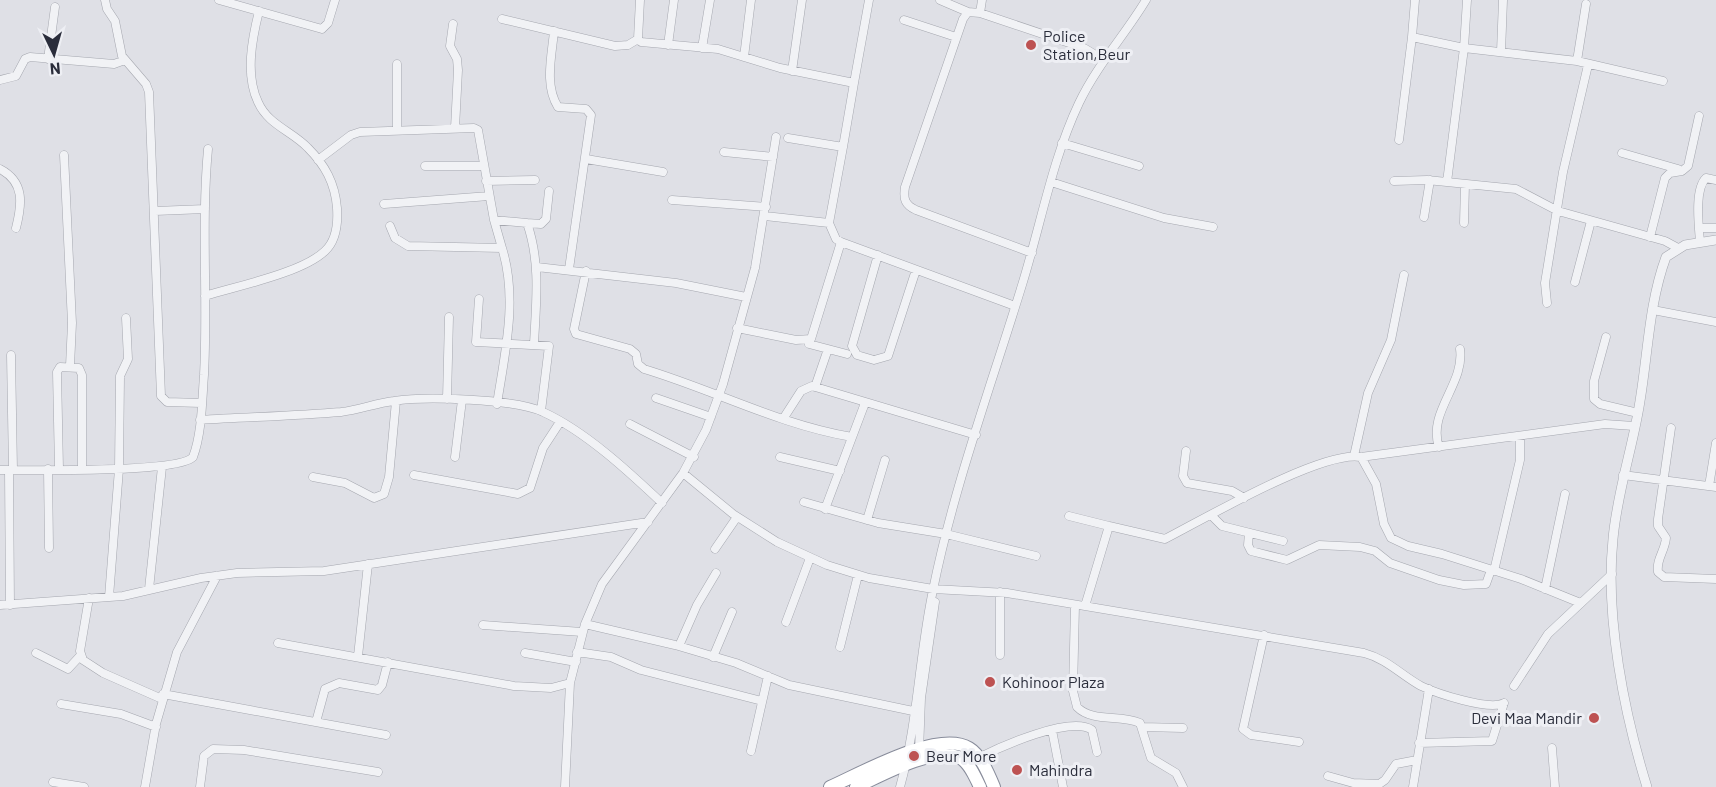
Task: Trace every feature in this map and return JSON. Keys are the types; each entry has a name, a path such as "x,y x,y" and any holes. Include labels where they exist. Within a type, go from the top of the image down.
{"highway":[{"path":"830,787 913,756 958,744 970,748 994,787"},
{"path":"856,787 913,756 949,755 960,757 973,773 980,787"}],"street":[{"path":"105,0 107,9 115,21 120,50 125,60 146,84 149,92 161,396 167,402 201,403"},
{"path":"219,0 322,29 327,23 335,0"},
{"path":"638,39 640,0"},
{"path":"668,45 674,0"},
{"path":"702,48 710,0"},
{"path":"744,57 751,0"},
{"path":"792,71 802,0"},
{"path":"869,0 829,223 836,239 1016,306"},
{"path":"940,0 968,12 980,12 1084,48 1104,60"},
{"path":"980,12 982,0"},
{"path":"913,756 913,711 935,589 948,534 1032,253 1062,143 1080,101 1104,60 1146,0"},
{"path":"1399,140 1415,0"},
{"path":"1447,182 1464,48 1467,0"},
{"path":"1501,52 1503,0"},
{"path":"1577,61 1586,4"},
{"path":"48,58 55,8"},
{"path":"205,296 277,275 325,251 336,234 336,199 330,175 298,139 277,126 258,102 252,68 253,36 259,11"},
{"path":"968,12 956,38 905,187 904,199 911,208 1032,253"},
{"path":"502,19 615,46 628,45 638,39"},
{"path":"904,21 956,38"},
{"path":"453,24 450,46 457,59 458,70 455,128"},
{"path":"555,31 550,86 558,107 589,111 591,124 569,269"},
{"path":"1412,37 1464,48 1577,61 1663,81"},
{"path":"638,39 641,42 702,48 792,71 855,83"},
{"path":"0,80 16,76 25,59 48,58 114,64 125,60"},
{"path":"397,64 398,130"},
{"path":"1547,303 1546,276 1563,172 1588,65"},
{"path":"1650,237 1665,178 1670,172 1682,171 1688,166 1699,116"},
{"path":"318,160 351,135 398,130 455,128 478,130 494,220 510,283 506,344 497,404"},
{"path":"565,787 570,683 582,632 602,584 694,458 711,417 746,297 766,212 776,137"},
{"path":"788,138 843,147"},
{"path":"1062,143 1140,166"},
{"path":"0,470 162,467 185,464 193,458 201,403 208,149"},
{"path":"724,152 773,157"},
{"path":"1622,153 1682,171"},
{"path":"64,155 72,323 70,366"},
{"path":"585,159 663,172"},
{"path":"425,166 484,166"},
{"path":"0,168 12,178 21,192 21,209 16,228"},
{"path":"1700,242 1697,219 1701,184 1706,178 1716,180"},
{"path":"486,181 535,180"},
{"path":"1424,217 1430,180"},
{"path":"1394,181 1430,180 1516,189 1558,211 1650,237 1678,248"},
{"path":"1051,182 1164,218 1213,227"},
{"path":"1464,223 1465,184"},
{"path":"494,220 541,224 546,219 549,191"},
{"path":"384,204 489,196"},
{"path":"672,200 829,223"},
{"path":"155,211 205,209"},
{"path":"1575,282 1591,221"},
{"path":"527,223 534,242 537,267 534,344"},
{"path":"390,226 395,238 408,246 502,248"},
{"path":"1699,228 1716,228"},
{"path":"1647,787 1633,741 1619,671 1612,542 1623,475 1638,412 1653,310 1666,257 1678,248 1716,240"},
{"path":"737,328 796,340 811,339 841,242"},
{"path":"878,255 852,346 857,355 874,360 888,356 916,270"},
{"path":"537,267 676,283 746,297"},
{"path":"586,272 574,329 576,334 630,349 636,354 638,364 644,369 817,432 852,437"},
{"path":"1404,275 1391,340 1368,393 1358,457 1376,484 1384,524 1391,538 1408,546 1493,570 1578,603"},
{"path":"478,299 476,342 534,344 546,345 550,348 541,411"},
{"path":"1653,310 1716,322"},
{"path":"447,399 449,317"},
{"path":"109,597 119,469 120,376 128,362 126,318"},
{"path":"1606,337 1594,381 1594,399 1600,404 1638,412"},
{"path":"809,344 847,354"},
{"path":"815,387 828,349"},
{"path":"1439,447 1436,439 1439,424 1447,395 1460,372 1460,349"},
{"path":"10,605 11,355"},
{"path":"59,469 57,372 60,367 70,366 79,368 82,375 82,469"},
{"path":"783,419 801,391 807,386 976,435"},
{"path":"656,398 711,417"},
{"path":"200,420 338,412 396,400 462,400 541,411 618,464 662,503"},
{"path":"313,477 345,483 374,498 384,494 389,477 396,400"},
{"path":"455,457 462,400"},
{"path":"825,509 865,403"},
{"path":"414,475 518,494 525,492 530,488 543,448 560,422"},
{"path":"630,424 694,458"},
{"path":"1069,516 1165,539 1244,498 1328,460 1605,424 1634,426"},
{"path":"1671,428 1658,524 1666,538 1665,549 1658,561 1658,572 1664,577 1716,579"},
{"path":"1248,533 1248,545 1251,551 1282,560 1294,558 1314,546 1332,544 1371,550 1396,565 1464,585 1486,584 1493,570 1520,460 1520,436"},
{"path":"1623,475 1712,487 1716,443"},
{"path":"1186,451 1183,476 1187,483 1232,491 1244,498"},
{"path":"780,457 840,471"},
{"path":"867,520 885,460"},
{"path":"149,589 162,467"},
{"path":"48,469 48,548"},
{"path":"683,473 737,517 810,558 858,574 935,589 1000,592 1372,655 1429,689 1487,705 1504,703 1492,741 1466,744 1419,743"},
{"path":"1545,589 1565,494"},
{"path":"804,502 867,520 948,534 1036,556"},
{"path":"1211,515 1222,526 1282,542"},
{"path":"715,549 737,517"},
{"path":"0,605 109,597 217,576 279,571 309,572 648,522"},
{"path":"1085,606 1109,526"},
{"path":"786,622 810,558"},
{"path":"358,656 368,564"},
{"path":"679,646 697,605 716,573"},
{"path":"840,647 858,574"},
{"path":"1514,686 1548,634 1578,603 1612,574"},
{"path":"145,787 163,697 177,652 217,576"},
{"path":"900,787 913,756 935,589"},
{"path":"1000,592 1000,655"},
{"path":"36,653 68,669 80,656 89,598"},
{"path":"1075,605 1073,691 1077,707 1087,715 1126,719 1142,727 1182,728"},
{"path":"713,657 732,612"},
{"path":"585,624 679,646 789,685 913,711"},
{"path":"483,625 582,632"},
{"path":"1264,635 1243,729 1251,735 1299,742"},
{"path":"278,643 530,688 560,687 570,683"},
{"path":"577,652 611,657 640,670 762,701"},
{"path":"525,653 576,662"},
{"path":"80,656 103,673 163,697 386,735"},
{"path":"316,722 325,689 339,684 378,690 382,685 388,662"},
{"path":"751,751 768,676"},
{"path":"1413,787 1429,689"},
{"path":"61,704 120,714 156,727"},
{"path":"978,758 1052,730 1073,725 1087,727 1094,735 1097,752"},
{"path":"1142,727 1151,758 1176,772 1183,787"},
{"path":"1052,730 1064,787"},
{"path":"1552,748 1555,787"},
{"path":"200,787 204,756 213,749 244,750 378,772"},
{"path":"1328,776 1353,783 1377,786 1396,764 1418,760"},
{"path":"53,782 84,787"}],"place":[{"name":"Police Station,Beur","path":"1031,45"},
{"name":"Kohinoor Plaza","path":"990,682"},
{"name":"Devi Maa Mandir","path":"1594,718"},
{"name":"Beur More","path":"914,756"},
{"name":"Mahindra","path":"1017,770"}]}
